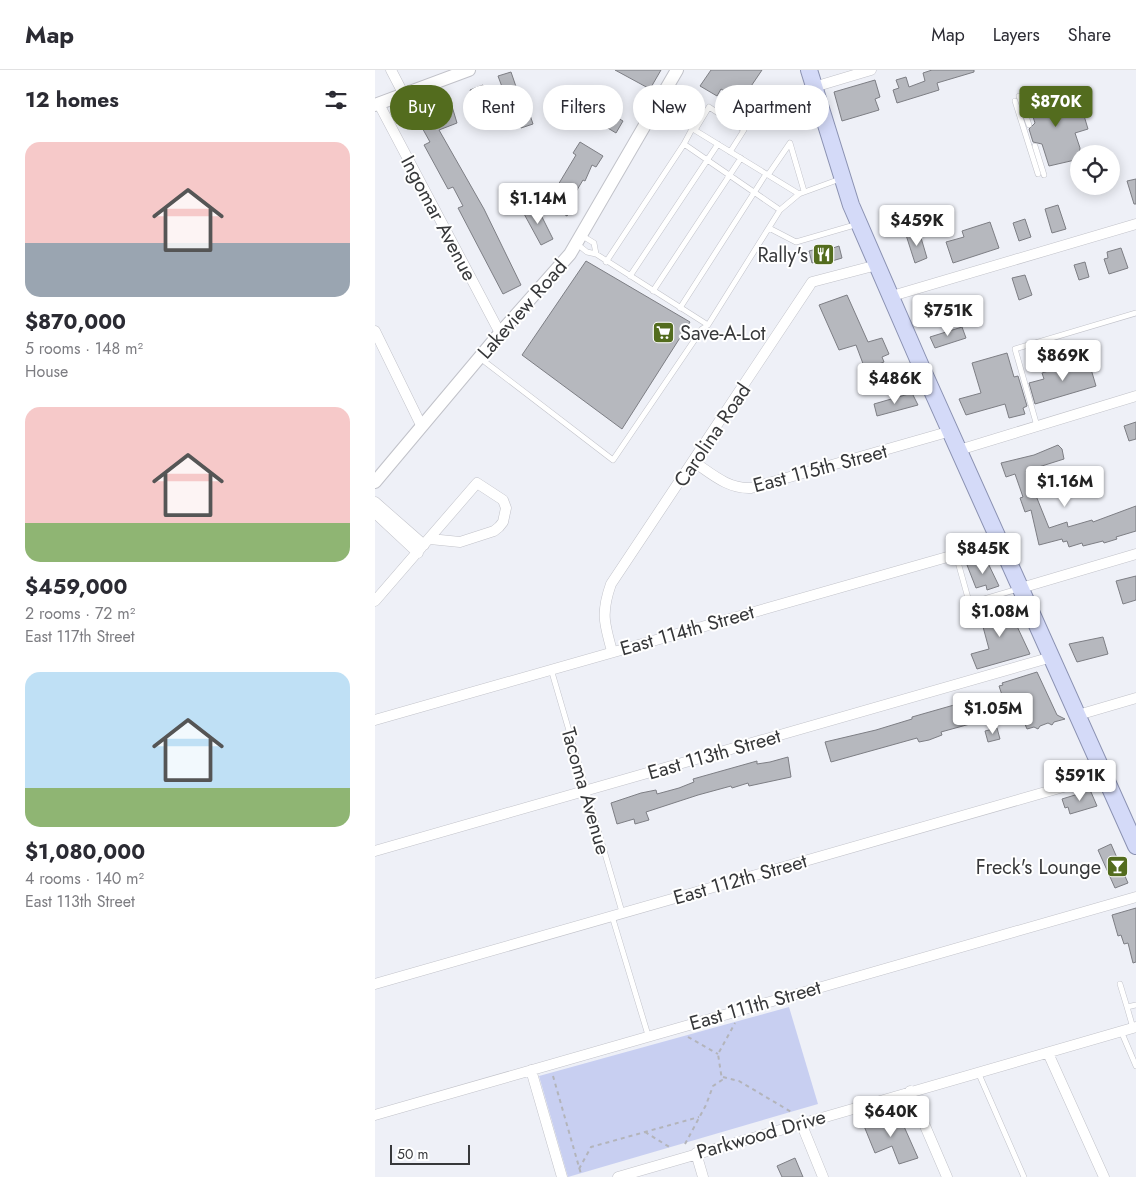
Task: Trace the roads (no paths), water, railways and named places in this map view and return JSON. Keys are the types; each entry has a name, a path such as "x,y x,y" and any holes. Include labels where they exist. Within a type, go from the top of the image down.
{"main road":[{"path":"809,70 813,85"},
{"path":"828,130 859,224 1136,846"}],"street":[{"path":"391,70 398,85"},
{"path":"428,85 469,70"},
{"name":"Lakeview Road","path":"669,85 677,70"},
{"path":"821,85 871,70"},
{"path":"377,104 390,99"},
{"name":"Ingomar Avenue","path":"377,104 500,333"},
{"name":"Lakeview Road","path":"375,482 479,357 570,254 643,130"},
{"path":"892,296 1136,224"},
{"name":"Carolina Road","path":"612,651 603,622 604,604 611,584 812,282 877,265"},
{"path":"375,331 421,425"},
{"path":"959,450 1136,396"},
{"name":"East 115th Street","path":"694,462 727,484 736,488 751,488 951,431"},
{"path":"375,513 424,546 460,542 494,531 503,522 506,508 503,500 477,483 424,546 375,601"},
{"path":"375,502 424,546"},
{"name":"East 114th Street","path":"375,720 1000,542"},
{"path":"1021,588 1136,554"},
{"name":"East 113th Street","path":"375,851 1052,657"},
{"path":"1078,715 1136,698"},
{"name":"East 112th Street","path":"375,984 1105,775"},
{"name":"East 111th Street","path":"375,1115 648,1035 1136,897"},
{"name":"Parkwood Drive","path":"618,1177 1135,1027"},
{"path":"1048,1053 1104,1177"},
{"path":"531,1070 562,1177"},
{"path":"910,1091 947,1177"},
{"path":"801,1123 823,1177"},
{"path":"696,1153 703,1177"}],"lane":[{"path":"1019,96 1029,125"},
{"path":"1015,101 1041,174 1035,146"},
{"path":"705,113 709,107 744,130 730,152"},
{"path":"606,262 693,130"},
{"path":"696,130 801,193"},
{"path":"680,308 754,191 791,143 801,193"},
{"path":"684,144 780,210"},
{"path":"630,276 717,144"},
{"path":"653,291 741,158"},
{"path":"479,357 613,460 702,329 708,325 780,210 801,193 843,178"},
{"path":"769,228 796,242 859,224"},
{"path":"579,239 587,252 596,254 708,325"},
{"path":"579,239 594,243 596,254"},
{"path":"1037,426 1015,349 1136,313"},
{"path":"956,554 968,598 974,602 1021,588"},
{"name":"Tacoma Avenue","path":"551,669 585,790 648,1035"},
{"path":"1120,984 1135,1027"},
{"path":"1127,1007 1136,1004"},
{"path":"1121,1031 1136,1066"},
{"path":"977,1072 1024,1177"}],"place":[{"name":"Rally's","path":"824,255"},
{"name":"Save-A-Lot","path":"664,333"},
{"name":"Freck's Lounge","path":"1117,867"}]}
